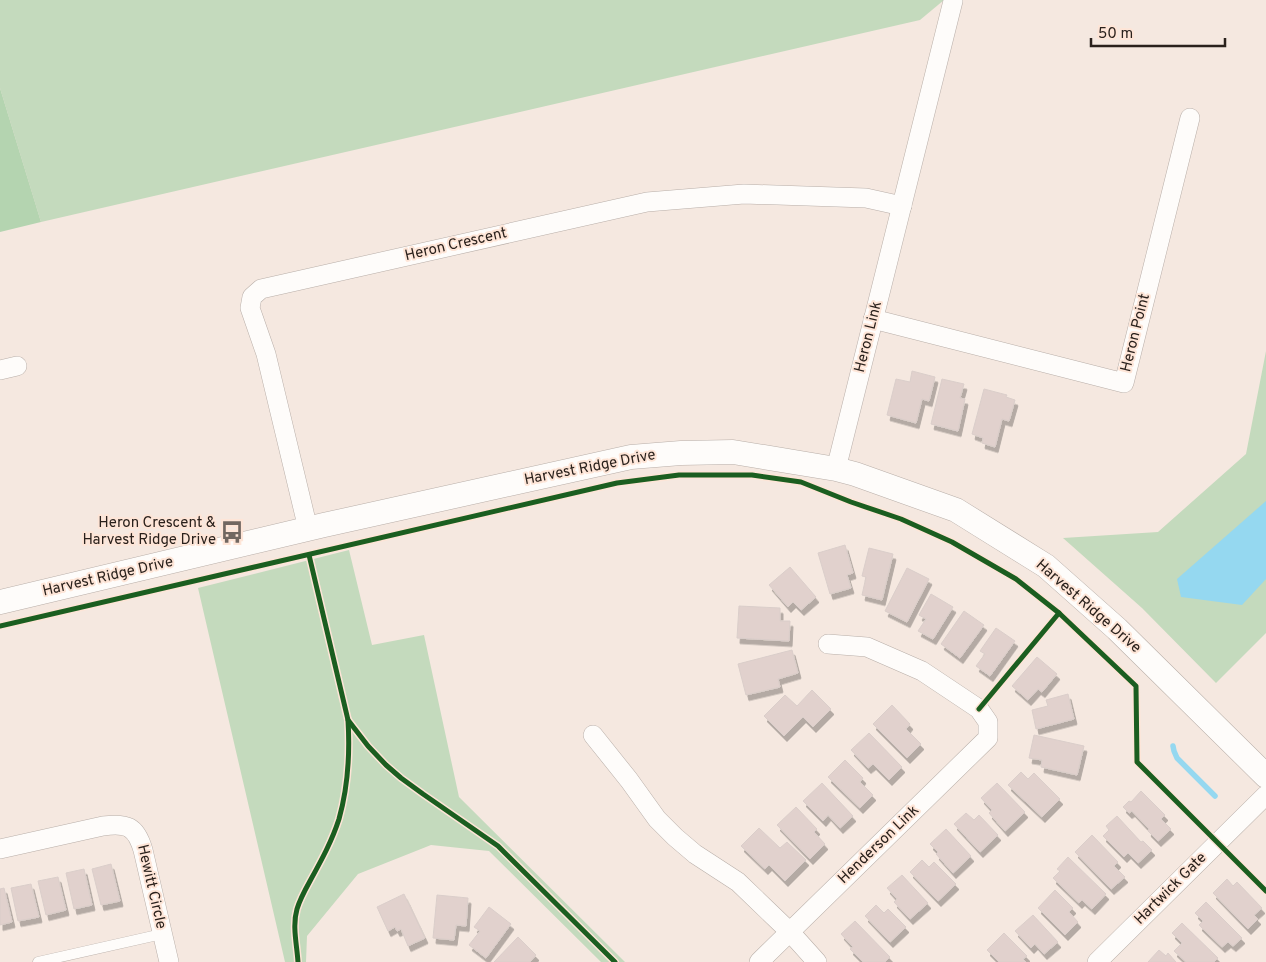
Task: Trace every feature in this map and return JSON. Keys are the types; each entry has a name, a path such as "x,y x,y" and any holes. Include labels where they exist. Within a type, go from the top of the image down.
{"street":[{"name":"Heron Link","path":"836,469 953,2"},
{"name":"Heron Point","path":"873,319 1124,383 1190,118"},
{"name":"Heron Crescent","path":"308,529 266,354 250,308 252,297 261,289 647,202 744,194 866,198 902,206"},
{"name":"Harvest Ridge Drive","path":"0,602 308,529 631,458 682,453 733,452 836,469 956,510 1046,566 1117,629 1266,776"},
{"name":"Henderson Link","path":"759,962 988,738 988,722 979,709 922,671 867,647 828,644"},
{"path":"593,735 656,818 675,838 695,854 738,882 790,932 817,962"},
{"name":"Hartwick Gate","path":"1098,962 1266,794"},
{"name":"Hewitt Circle","path":"0,849 103,826 118,824 131,828 139,838 143,850 169,962"}],"lane":[{"path":"38,962 162,934"}],"green space":[{"path":"0,0 944,0 920,20 41,222 0,88"},
{"path":"0,88 41,222 0,232"},
{"path":"1266,351 1266,633 1216,683 1142,608 1063,538 1158,532 1246,454"},
{"path":"349,550 372,645 424,635 459,797 625,962 601,962 489,851 431,845 358,874 307,936 306,962 285,962 198,588"}],"water":[{"path":"1266,501 1266,579 1242,605 1181,597 1177,579"}],"building":[{"path":"912,371 935,377 929,401 922,399 916,423 887,415 896,379 910,382"},
{"path":"942,379 964,384 960,398 965,399 958,431 931,424"},
{"path":"984,389 1007,395 1006,397 1015,400 1009,421 1002,419 995,447 982,443 983,438 972,434"},
{"path":"845,545 853,573 847,575 851,588 830,594 818,553"},
{"path":"869,548 893,554 882,600 862,595 866,577 862,576"},
{"path":"790,567 816,597 801,610 793,602 788,607 769,585"},
{"path":"907,568 929,579 907,622 885,611"},
{"path":"931,594 953,607 933,639 918,631 926,619 919,615"},
{"path":"739,606 780,608 780,621 790,621 789,641 737,638"},
{"path":"964,611 984,625 960,658 941,644"},
{"path":"996,628 1015,641 990,676 976,666 985,654 980,651"},
{"path":"792,650 798,673 778,679 780,687 746,695 738,664"},
{"path":"1037,657 1057,674 1042,692 1038,689 1028,700 1012,686"},
{"path":"812,690 831,709 813,727 803,717 784,736 764,716 785,695 797,706"},
{"path":"1068,694 1074,719 1036,729 1032,710 1048,706 1046,700"},
{"path":"892,705 910,724 906,729 921,744 907,758 873,724"},
{"path":"869,733 902,767 889,780 873,764 868,768 851,750"},
{"path":"1034,735 1084,746 1077,775 1041,767 1042,760 1029,758"},
{"path":"845,760 863,778 860,782 873,795 860,808 828,777"},
{"path":"1021,772 1028,779 1034,773 1060,799 1042,817 1008,785"},
{"path":"822,783 853,816 840,828 828,815 823,821 803,801"},
{"path":"997,783 1025,812 1005,831 989,813 992,810 981,798"},
{"path":"1141,791 1165,815 1161,819 1171,829 1158,841 1132,811 1129,813 1123,807 1129,801 1131,802"},
{"path":"796,807 817,829 814,832 825,844 810,859 777,825"},
{"path":"966,813 974,820 979,815 998,835 980,852 954,824"},
{"path":"1117,816 1141,842 1143,841 1152,850 1138,863 1128,853 1124,857 1103,836 1109,830 1106,826"},
{"path":"759,828 780,848 787,842 806,860 785,881 769,865 765,869 741,846"},
{"path":"946,829 971,856 953,873 936,854 938,852 930,844"},
{"path":"1092,835 1118,862 1114,866 1125,877 1111,889 1075,852"},
{"path":"1068,857 1106,894 1092,909 1082,900 1079,903 1053,878 1060,871 1057,869"},
{"path":"922,860 929,867 934,862 956,884 938,901 910,872"},
{"path":"111,864 120,901 101,905 92,869"},
{"path":"84,869 92,905 74,909 66,873"},
{"path":"902,875 928,903 910,919 894,902 897,899 887,888"},
{"path":"58,877 66,910 46,915 38,881"},
{"path":"1227,879 1233,886 1237,882 1262,908 1254,915 1258,919 1248,929 1213,893"},
{"path":"31,884 39,917 18,921 11,888"},
{"path":"4,888 12,922 0,925 0,889"},
{"path":"1055,890 1073,908 1069,912 1078,922 1065,935 1038,908"},
{"path":"404,894 425,938 408,946 401,929 397,931 395,927 388,931 377,907"},
{"path":"437,895 468,898 466,926 456,925 454,940 433,938"},
{"path":"1206,902 1242,938 1233,946 1228,942 1222,947 1199,925 1203,921 1195,913"},
{"path":"876,905 884,913 888,909 906,927 890,942 865,916"},
{"path":"489,907 511,924 486,958 469,945 480,931 474,927"},
{"path":"1033,915 1058,942 1044,954 1035,944 1031,948 1015,931"},
{"path":"855,921 890,957 885,962 863,962 850,949 853,947 841,934"},
{"path":"1182,923 1218,958 1214,962 1186,962 1174,951 1182,943 1172,933"},
{"path":"1004,933 1027,956 1023,959 1026,962 999,962 987,950"},
{"path":"518,937 536,955 530,962 494,962"},
{"path":"1159,950 1166,956 1168,953 1176,962 1148,962"}],"waterway":[{"path":"1173,746 1177,758 1215,796"}],"cycle path":[{"path":"0,626 617,483 679,475 752,475 801,482 901,519 952,542 1016,579 1059,613 1136,686 1137,762 1266,891"},
{"path":"309,555 348,720 386,765 423,794 498,846 615,962"},
{"path":"979,709 1059,613"},
{"path":"298,962 295,929 297,909 326,851 339,819 348,770 348,720"}],"place":[{"name":"Heron Crescent & Harvest Ridge Drive","path":"232,532"}]}
